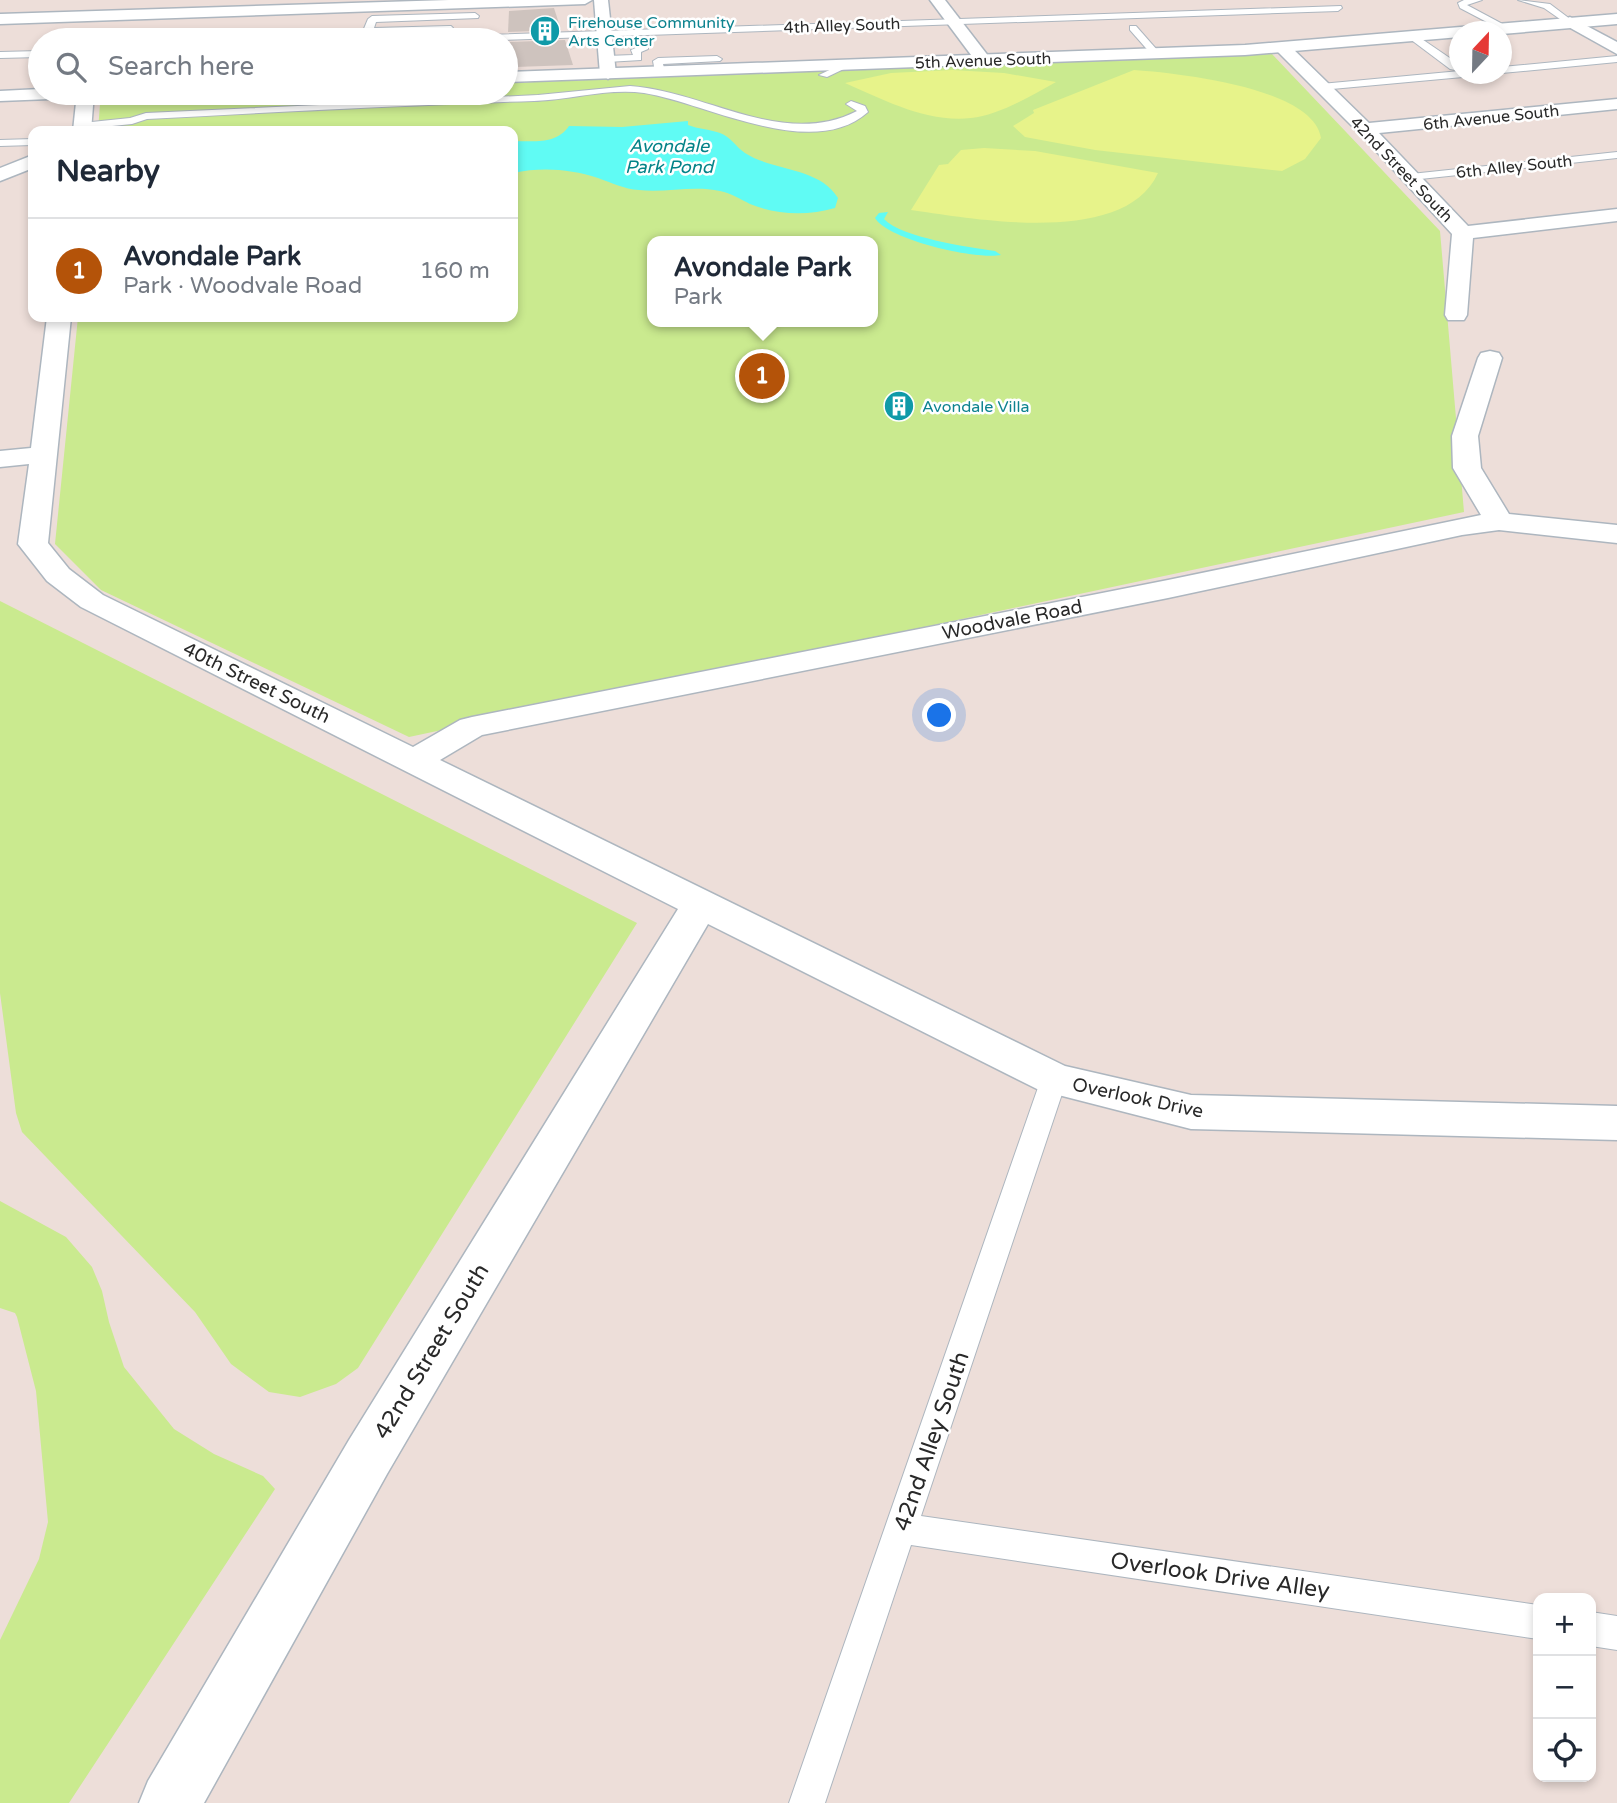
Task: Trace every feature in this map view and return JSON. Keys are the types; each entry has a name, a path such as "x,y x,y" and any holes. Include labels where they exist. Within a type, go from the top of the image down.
{"street":[{"path":"0,19 477,10 585,0"},
{"path":"601,0 607,60"},
{"path":"937,0 983,60"},
{"path":"1512,27 1617,19"},
{"path":"1570,22 1617,49"},
{"name":"5th Avenue South","path":"518,75 607,60 659,66 848,65 1283,48 1449,33"},
{"name":"42nd Street South","path":"1283,48 1365,129 1463,233 1456,315"},
{"path":"0,96 28,95"},
{"name":"6th Avenue South","path":"1365,129 1617,104"},
{"path":"82,126 84,105"},
{"path":"0,175 28,163"},
{"path":"1463,233 1617,215"},
{"name":"40th Street South","path":"58,322 33,544 58,575 92,601 415,760 700,905"},
{"path":"1490,358 1465,436 1468,468 1499,521"},
{"path":"0,459 42,455"},
{"name":"Woodvale Road","path":"415,760 472,727 1499,521 1617,534"},
{"name":"42nd Street South","path":"170,1803 368,1457 700,905"},
{"name":"Overlook Drive","path":"700,905 1054,1079 1191,1112 1617,1123"}],"lane":[{"path":"1478,0 1462,3 1492,21"},
{"path":"1522,0 1547,6 1570,22"},
{"name":"4th Alley South","path":"518,47 607,60 655,32 1338,8"},
{"path":"369,28 372,19 477,10 471,28"},
{"path":"1133,28 1155,53"},
{"path":"518,98 551,98 607,60 643,42 655,42 655,32"},
{"path":"1413,37 1449,67"},
{"path":"638,58 636,50 643,48 643,42"},
{"path":"0,55 28,54"},
{"path":"607,60 638,58 659,66 717,59"},
{"path":"1512,69 1617,59"},
{"path":"607,60 646,91 689,100 754,120 804,128 825,127 852,120 863,112 851,104"},
{"path":"824,75 848,65"},
{"path":"1321,87 1449,70"},
{"path":"689,100 701,97"},
{"path":"101,126 146,116 360,105"},
{"path":"0,143 28,142"},
{"name":"6th Alley South","path":"1411,177 1617,155"},
{"name":"42nd Alley South","path":"807,1803 1054,1079"},
{"name":"Overlook Drive Alley","path":"901,1528 1533,1621"},
{"path":"1596,1630 1617,1633"}],"green space":[{"path":"1272,54 1440,231 1464,512 409,737 101,590 55,544 77,322 518,322 518,126 98,126 100,105 518,105 518,83"},
{"path":"952,70 1004,73 1056,82 993,113 955,119 906,109 845,83 891,73"},
{"path":"1134,70 1210,79 1269,95 1294,106 1312,121 1321,138 1305,159 1282,171 1095,150 1025,137 1013,126 1034,113 1033,110"},
{"path":"984,148 1035,151 1158,173 1140,196 1114,211 1082,220 1008,222 911,210 939,165 948,164 961,150"},
{"path":"0,601 637,923 358,1368 336,1384 300,1397 269,1392 231,1364 195,1312 22,1132 16,1113 0,993"},
{"path":"0,1201 66,1237 92,1267 102,1291 124,1367 174,1429 214,1454 263,1476 275,1489 69,1803 0,1803 0,1640 39,1559 48,1522 36,1391 17,1317 15,1313 0,1308"}],"water":[{"name":"Avondale Park Pond","path":"688,121 688,125 724,135 756,159 820,180 838,198 835,208 803,213 781,212 760,208 728,193 710,189 649,191 623,187 566,171 518,172 518,141 551,139 569,126 622,127"},
{"path":"888,212 884,219 905,231 936,241 995,251 1001,255 954,251 914,241 883,226 875,218 879,213"}],"building":[{"path":"554,8 561,30 518,32 518,28 508,28 509,11"},
{"path":"565,40 573,65 518,67 518,42"}],"place":[{"name":"Firehouse Community Arts Center","path":"545,31"},
{"name":"Avondale Park","path":"762,376"},
{"name":"Avondale Villa","path":"899,406"}]}
